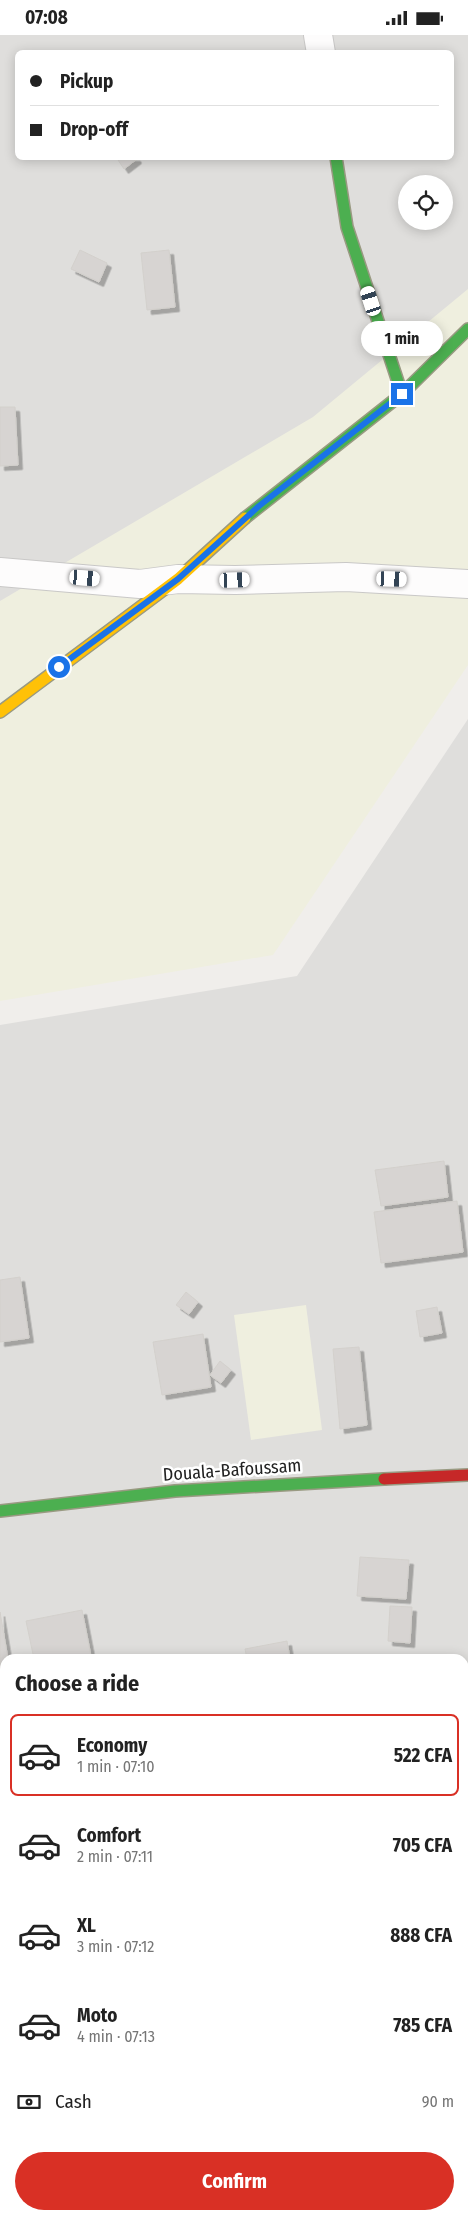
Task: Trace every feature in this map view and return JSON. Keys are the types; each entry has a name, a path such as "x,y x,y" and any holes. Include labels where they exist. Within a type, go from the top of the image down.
{"main road":[{"path":"336,160 347,227 402,394"},
{"path":"0,712 178,579 259,506 402,394 468,329"},
{"name":"Douala-Bafoussam","path":"0,1511 78,1500 219,1487 468,1475"}],"street":[{"path":"318,35 320,50"},
{"path":"0,572 140,584 178,579 235,580 346,577 468,584"}],"shaded area":[{"path":"0,35 468,35 468,329 0,618"},
{"path":"468,719 468,1654 0,1654 0,1025 297,976"}],"green space":[{"path":"468,289 468,665 273,955 0,1001 0,601 313,417"},
{"path":"306,1305 322,1430 251,1440 234,1315"}],"building":[{"path":"118,160 136,160 124,169"},
{"path":"80,250 107,263 99,282 71,269"},
{"path":"169,250 175,307 147,310 141,253"},
{"path":"0,407 15,407 18,465 0,466"},
{"path":"444,1161 448,1197 381,1206 375,1170"},
{"path":"457,1201 463,1252 381,1263 374,1212"},
{"path":"20,1277 29,1338 0,1342 0,1280"},
{"path":"186,1292 198,1302 189,1314 176,1305"},
{"path":"437,1307 442,1333 420,1337 416,1311"},
{"path":"203,1334 211,1387 162,1395 153,1342"},
{"path":"359,1347 367,1425 340,1429 333,1349"},
{"path":"220,1361 231,1370 221,1383 210,1375"},
{"path":"360,1557 409,1560 406,1599 357,1596"},
{"path":"390,1606 412,1607 410,1643 388,1641"},
{"path":"82,1610 91,1654 33,1654 26,1621"},
{"path":"0,1612 7,1654 0,1654"},
{"path":"287,1641 289,1654 246,1654 245,1649"}],"traffic: fast":[{"path":"336,160 347,227 402,394"},
{"path":"245,518 402,394 468,329"},
{"path":"0,1511 175,1491 384,1479"}],"traffic: slow":[{"path":"0,712 178,579 245,518"}],"traffic: jam":[{"path":"384,1479 468,1475"}],"route":[{"path":"59,667 178,579 259,506 402,394"}]}
